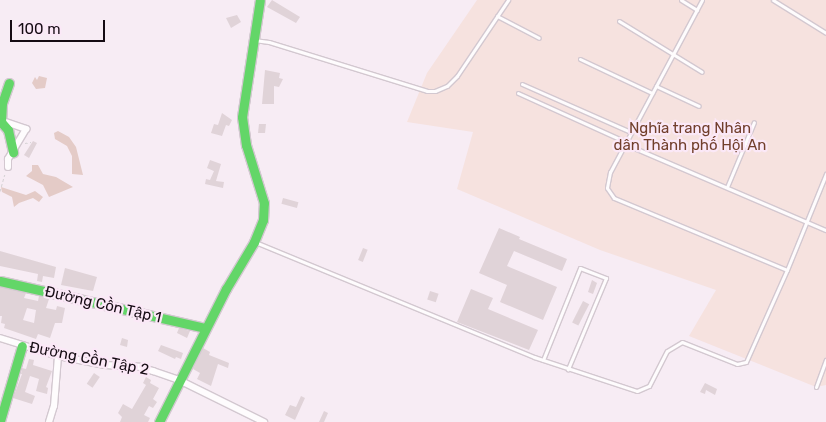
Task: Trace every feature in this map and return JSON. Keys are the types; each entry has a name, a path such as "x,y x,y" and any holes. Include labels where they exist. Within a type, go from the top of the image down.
{"street":[{"path":"159,422 206,328 254,242 263,220 264,204 246,145 242,117 260,0"},
{"path":"9,83 2,103 0,120 12,141 13,152"},
{"path":"0,120 26,128 8,159 8,167"},
{"name":"Đường Cồn Tập 1","path":"0,281 206,328"},
{"name":"Đường Cồn Tập 2","path":"0,338 58,356 105,365 140,367 179,380 264,422"},
{"path":"0,421 22,346"},
{"path":"49,422 54,406 58,356"}],"lane":[{"path":"254,40 269,42 427,90 436,91 448,86 456,76 508,0"},
{"path":"681,0 697,10"},
{"path":"702,0 625,143 607,181 607,188 614,198 787,270"},
{"path":"773,0 826,33"},
{"path":"497,16 539,38"},
{"path":"618,21 702,72"},
{"path":"580,58 652,93"},
{"path":"522,84 631,132"},
{"path":"656,86 699,106"},
{"path":"518,93 625,143 826,230"},
{"path":"727,187 754,122"},
{"path":"254,242 543,360 637,391 649,386 668,351 682,342 737,364 742,364 752,350 826,174"},
{"path":"543,360 580,268 606,278 568,369"},
{"path":"816,388 826,360"}],"green space":[{"name":"Nghĩa trang Nhân dân Thành phố Hội An","path":"477,0 826,0 826,385 816,387 689,336 716,290 600,250 457,189 473,132 407,122 427,73"}],"shaded area":[{"path":"39,76 47,78 45,88 36,89 32,83 35,77 37,80"},
{"path":"58,131 69,137 76,147 83,175 72,174 72,156 67,146 55,139 54,133"},
{"path":"32,165 38,165 43,174 56,177 73,187 49,197 43,185 26,176 32,171"},
{"path":"1,187 26,195 35,191 43,197 39,202 33,198 14,207 12,197 2,192"}],"building":[{"path":"272,0 300,17 296,23 267,7"},
{"path":"237,15 241,22 231,28 226,18"},
{"path":"265,70 280,73 279,78 283,79 279,87 274,86 274,104 262,104"},
{"path":"222,113 232,120 229,126 226,125 222,136 211,133 214,124 218,125"},
{"path":"259,124 266,124 265,133 258,133"},
{"path":"33,141 37,143 29,158 24,155"},
{"path":"210,160 221,164 216,181 224,182 223,188 205,184 206,179 210,180 214,171 207,168"},
{"path":"283,198 298,202 297,208 281,204"},
{"path":"499,228 520,237 519,239 567,259 562,271 514,251 507,266 557,287 543,320 500,302 507,285 479,273"},
{"path":"363,248 368,250 363,262 358,260"},
{"path":"0,251 56,267 54,278 43,276 42,282 37,281 38,274 0,266"},
{"path":"65,268 97,277 93,291 61,285"},
{"path":"592,280 597,283 593,294 588,292"},
{"path":"0,287 26,293 24,298 38,301 39,296 49,299 46,308 56,310 57,306 65,308 62,323 55,323 50,338 38,334 36,339 4,328 5,324 1,323 2,316 0,316","holes":["27,308 36,310 34,323 23,320"]},
{"path":"471,289 493,298 488,309 538,330 529,350 457,322"},
{"path":"430,291 439,294 436,302 427,300"},
{"path":"583,301 589,304 578,326 572,322"},
{"path":"179,328 190,331 187,338 177,333"},
{"path":"122,338 128,340 127,347 120,345"},
{"path":"161,345 183,353 181,359 176,357 175,359 158,351"},
{"path":"203,348 210,352 209,355 229,363 228,368 218,364 211,386 197,379 200,373 193,369"},
{"path":"29,359 34,360 33,365 52,371 46,387 48,388 47,394 36,391 39,379 30,376 25,392 35,396 32,404 13,398 22,374 22,368 26,369"},
{"path":"94,373 100,377 93,388 87,384"},
{"path":"146,377 151,380 150,383 159,388 153,399 157,402 153,408 149,406 144,415 150,418 148,422 120,422 122,417 118,413 123,404 132,409 146,385 143,383"},
{"path":"705,383 717,389 715,395 706,390 705,394 700,392"},
{"path":"301,396 305,398 295,420 285,415 290,405 296,407"},
{"path":"324,411 328,413 324,422 319,422"}],"traffic: fast":[{"path":"159,422 226,289 254,242 263,220 264,203 246,145 242,117 260,0"},
{"path":"9,83 2,103 1,122 8,130 13,152"},
{"path":"0,281 206,328"},
{"path":"0,421 22,346"}]}
